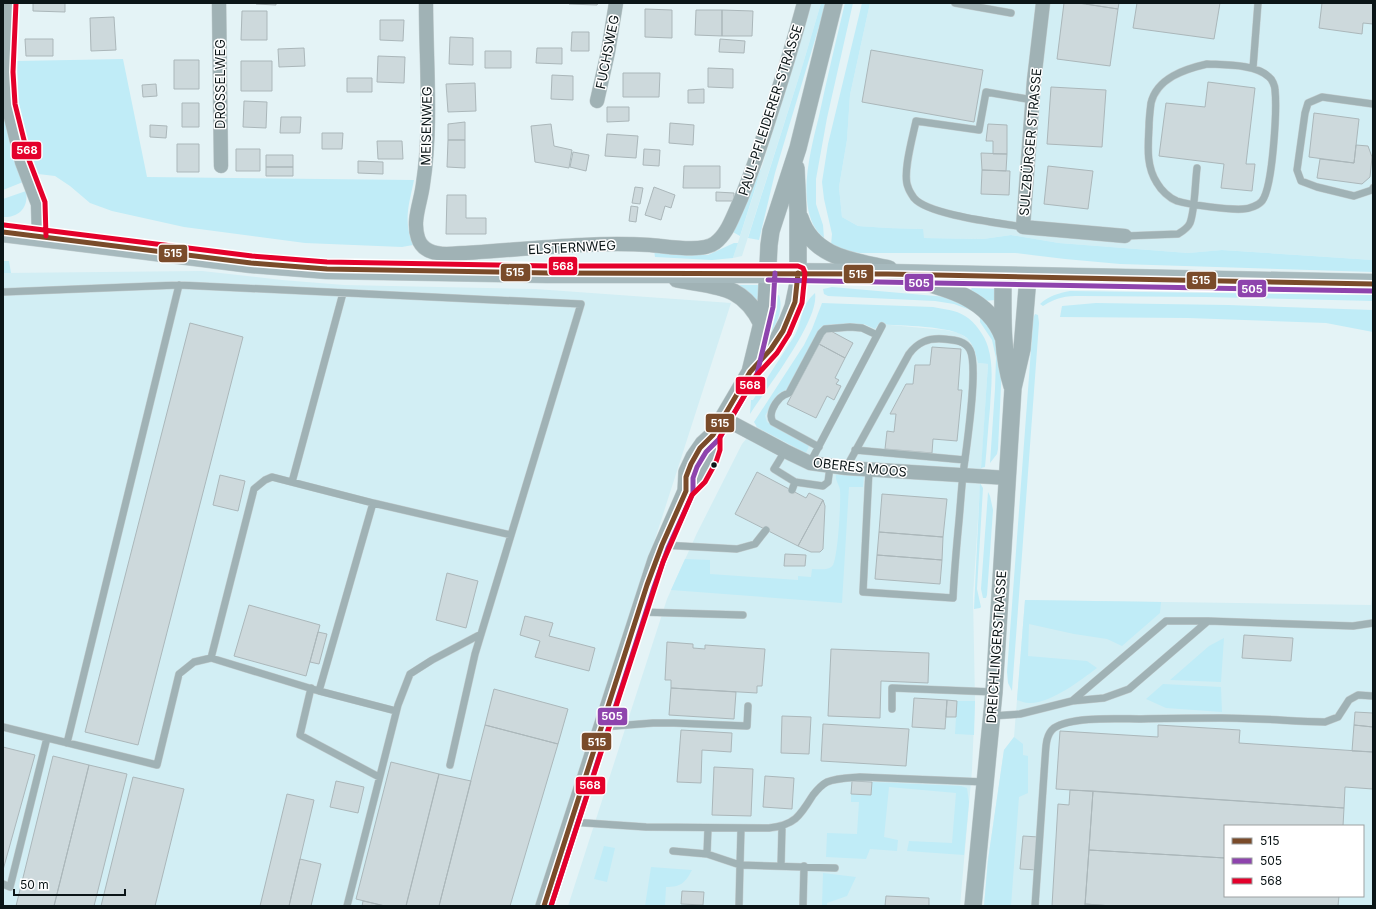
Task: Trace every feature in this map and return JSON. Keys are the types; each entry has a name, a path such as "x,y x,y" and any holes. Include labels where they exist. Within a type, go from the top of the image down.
{"main road":[{"path":"3,232 251,263 314,268 426,272 888,274 1373,284"}],"street":[{"path":"9,3 7,53 8,105 22,162 38,204 39,236"},
{"name":"DROSSELWEG","path":"219,3 220,166"},
{"name":"MEISENWEG","path":"422,246 418,240 415,227 426,159 426,3"},
{"name":"FUCHSWEG","path":"597,101 608,52 616,3"},
{"name":"PAUL-PFLEIDERER-STRASSE","path":"722,238 742,196 756,161 786,67 804,3"},
{"path":"750,372 766,306 769,245 772,231 798,148 834,3"},
{"name":"SULZBÜRGER STRASSE","path":"1043,3 1033,100 1023,226 1125,236"},
{"path":"544,906 640,612 647,585 662,545 686,491 699,478 710,459 713,449 713,435 750,372 771,349 783,331 794,302 797,290 798,273 798,212 796,181 798,148"},
{"path":"798,212 808,236 832,254 855,261 917,275"},
{"name":"ELSTERNWEG","path":"422,246 433,252 447,254 607,244 691,248 711,246 722,238"},
{"path":"651,274 727,289 742,296 749,303 762,324"},
{"path":"888,274 932,284 951,290 970,299 993,319 1004,337"},
{"name":"DREICHLINGERSTRASSE","path":"1003,276 1004,337 1008,371 1013,388"},
{"name":"DREICHLINGERSTRASSE","path":"973,906 994,692 1013,388 1022,349 1028,277"},
{"name":"OBERES MOOS","path":"723,418 785,452 810,463 830,467 869,470 1008,478"}],"lane":[{"path":"955,3 1011,13"},
{"path":"1253,68 1258,3"},
{"path":"1207,64 1253,68 1269,77 1275,88 1276,109 1272,166 1268,189 1262,201 1254,206 1244,209 1193,204 1176,200 1166,194 1157,184 1149,168 1148,150 1151,103 1156,90 1163,83 1190,68 1207,64"},
{"path":"1023,226 966,218 931,208 914,199 907,187 906,175 916,121 979,130 986,92 1033,100"},
{"path":"1373,104 1322,97 1308,103 1305,113 1297,170 1301,181 1317,187 1354,196 1372,190 1373,188"},
{"path":"1125,236 1178,234 1185,230 1190,224 1197,168"},
{"path":"3,292 179,285 581,304 475,654 450,765"},
{"path":"67,743 179,285"},
{"path":"292,482 342,293"},
{"path":"810,463 882,326"},
{"path":"819,447 773,422 770,418 770,414 780,397 789,393 821,333 825,329 862,328 877,335"},
{"path":"846,468 909,354 914,348 919,343 931,339 957,340 964,344 969,348 972,355 973,364 971,405 963,476 953,598 863,592 869,470"},
{"path":"855,450 965,460"},
{"path":"785,452 774,469 795,482 823,486 828,482 830,467"},
{"path":"211,658 254,489 265,480 272,477 373,503 511,535"},
{"path":"792,490 795,482"},
{"path":"319,690 373,503"},
{"path":"662,545 737,549 755,544 766,530"},
{"path":"640,612 743,614"},
{"path":"1072,701 1166,621 1353,626 1373,623"},
{"path":"992,716 1020,714 1072,701 1104,698 1129,689 1208,621"},
{"path":"347,906 396,711 410,674 432,660 481,634"},
{"path":"3,727 157,765 179,674 194,662 211,658 311,688 396,711"},
{"path":"311,688 300,736 379,777"},
{"path":"892,709 892,688 994,692"},
{"path":"1035,906 1044,759 1049,733 1054,728 1077,721 1116,719 1222,718 1325,722 1338,717 1349,700 1358,695 1373,696"},
{"path":"602,727 674,723 747,726 748,706"},
{"path":"3,884 10,886 47,738"},
{"path":"571,822 646,827 741,828 782,826 795,820 817,790 826,783 842,779 860,777 984,782"},
{"path":"781,866 782,826"},
{"path":"707,854 708,828"},
{"path":"739,906 741,828"},
{"path":"673,851 707,854 740,865 834,868"},
{"path":"803,906 804,866"}],"shaded area":[{"path":"811,3 821,3 802,67 742,256 733,258 755,190"},
{"path":"821,3 826,3 775,173 759,240 748,238 802,67"},
{"path":"845,3 853,3 827,118 816,179 816,204 823,225 824,238 816,230 808,210 806,190 812,147"},
{"path":"862,3 870,3 850,95 847,140 839,187 842,217 858,226 923,229 924,238 983,239 1011,235 1059,243 1188,253 1222,250 1373,260 1373,272 1120,264 1015,253 860,253 846,251 831,245 832,234 824,199 822,182 828,144"},
{"path":"870,3 1373,3 1373,260 1223,250 1188,253 1059,243 1011,235 983,239 923,238 923,229 858,226 842,217 839,187 847,140 850,95"},
{"path":"123,59 147,177 414,180 408,212 408,228 413,245 402,247 305,243 184,227 112,211 90,203 70,186 55,176 38,174 22,178 23,182 3,190 3,88 18,89 17,61"},
{"path":"762,167 740,236 731,231"},
{"path":"26,191 26,202 22,210 14,216 3,217 3,199"},
{"path":"734,243 738,243 733,258 712,260 655,257 654,250 708,255"},
{"path":"3,261 9,261 11,273 3,273"},
{"path":"202,271 344,285 535,289 731,303 537,906 3,906 3,273"},
{"path":"739,285 760,285 760,304"},
{"path":"832,287 947,297 956,299 973,311 954,304 935,301 828,296 824,294 823,289"},
{"path":"972,288 995,289 995,300 984,301 970,290"},
{"path":"1070,291 1373,295 1373,301 1206,297 1070,296 1061,298 1043,306 1040,304 1054,295"},
{"path":"815,293 814,305 801,337 750,414 751,400 753,400 795,335 806,303"},
{"path":"779,295 781,306 780,312 771,333 768,337 766,337 773,305 776,296"},
{"path":"822,303 933,307 958,312 972,322 985,338 991,362 992,378 985,467 981,468 988,364 978,363 973,346 967,338 960,334 938,328 879,324 875,329 864,324 833,324 821,327 786,391 779,393 765,416 767,422 807,444 809,446 806,453 757,427 754,422 804,345"},
{"path":"1096,303 1228,305 1373,310 1373,332 1326,323 1188,318 1060,317 1062,306"},
{"path":"1035,314 1038,315 1039,323 1012,691 1008,683 1007,672 1033,319"},
{"path":"980,317 992,327 1002,365 998,449 997,454 990,463 996,358 992,340 980,322"},
{"path":"864,324 875,329 879,324 945,330 959,333 968,339 975,352 978,363 988,364 973,596 975,701 972,770 960,906 568,906 667,599 697,533 742,444 765,416 806,353 818,330 825,325"},
{"path":"836,475 864,476 863,487 849,487 842,603 671,590 685,559 710,560 710,574 798,580 798,576 811,577 812,569 831,567 835,560 839,528 840,490"},
{"path":"980,483 983,488 977,589 981,607 974,609"},
{"path":"988,492 993,510 987,595 986,598 983,598 981,589"},
{"path":"1373,587 1373,906 984,906 988,860 1004,750 1014,737 1025,600 1371,605"},
{"path":"1025,600 1161,602 1160,613 1122,646 1107,639 1074,634 1029,624 1028,656 1087,661 1097,668 1056,696 1046,700 1029,703 1017,700"},
{"path":"1224,638 1221,682 1170,680 1209,646"},
{"path":"1163,684 1221,687 1222,712 1166,708 1146,699"},
{"path":"957,701 975,701 974,735 955,734"},
{"path":"1014,737 1023,744 1023,755 1028,756 1028,793 1019,797 1011,906 984,906 988,860 1004,750"},
{"path":"872,782 961,786 967,788 969,802 964,855 907,851 909,841 952,843 956,793 889,787 884,837 898,840 897,851 870,849 866,859 826,857 827,833 857,834 859,802 851,802 851,794 871,795"},
{"path":"604,846 615,848 607,882 594,879"},
{"path":"651,867 692,870 685,881 679,885 666,887 665,906 645,906"},
{"path":"823,873 856,877 847,896 827,903 827,906 822,906"}],"building":[{"path":"33,3 65,3 65,12 33,11"},
{"path":"276,3 276,5 256,4"},
{"path":"569,3 598,3 597,5"},
{"path":"1064,3 1078,3 1118,9 1110,66 1057,59"},
{"path":"1086,3 1119,3 1118,9"},
{"path":"1137,3 1220,3 1214,39 1133,28"},
{"path":"1322,3 1373,3 1373,24 1363,23 1362,34 1319,28"},
{"path":"645,9 672,10 672,38 645,37"},
{"path":"696,10 722,10 722,36 695,35"},
{"path":"722,10 753,11 752,36 722,36"},
{"path":"242,11 267,11 267,40 241,40"},
{"path":"114,17 116,50 91,51 90,18"},
{"path":"380,20 404,20 403,41 380,40"},
{"path":"572,32 589,32 589,51 571,51"},
{"path":"450,37 473,38 473,65 449,64"},
{"path":"25,39 53,39 53,56 26,56"},
{"path":"720,39 745,41 744,53 719,52"},
{"path":"304,48 305,66 279,67 278,49"},
{"path":"537,48 562,48 562,64 536,63"},
{"path":"871,50 983,70 974,122 862,102"},
{"path":"485,51 511,51 511,68 485,68"},
{"path":"378,56 405,57 404,83 377,82"},
{"path":"174,60 199,60 199,89 174,89"},
{"path":"241,61 272,61 272,91 241,91"},
{"path":"708,68 733,69 733,88 708,87"},
{"path":"623,73 660,73 659,97 623,97"},
{"path":"552,75 573,76 573,100 551,99"},
{"path":"347,78 372,78 372,92 347,92"},
{"path":"1208,82 1255,88 1246,164 1255,164 1252,191 1221,188 1224,164 1159,156 1166,103 1205,107"},
{"path":"475,83 476,111 448,112 446,84"},
{"path":"156,84 157,96 143,97 142,85"},
{"path":"1051,87 1106,90 1102,147 1047,144"},
{"path":"704,89 704,103 688,103 688,90"},
{"path":"244,101 267,102 266,128 243,127"},
{"path":"182,103 199,103 199,127 182,127"},
{"path":"607,107 629,107 629,121 607,122"},
{"path":"1314,113 1359,119 1354,163 1309,157"},
{"path":"281,117 301,117 300,133 280,133"},
{"path":"465,122 465,140 448,140 448,124"},
{"path":"670,123 694,125 693,145 669,143"},
{"path":"551,124 554,146 572,150 569,168 535,162 531,126"},
{"path":"988,124 1007,125 1007,154 993,154 993,141 986,141"},
{"path":"150,125 167,126 166,138 150,137"},
{"path":"322,133 343,133 342,149 322,149"},
{"path":"607,134 638,136 636,158 605,156"},
{"path":"448,140 465,140 465,168 447,167"},
{"path":"377,141 402,141 403,159 378,159"},
{"path":"177,144 199,144 199,172 177,172"},
{"path":"1356,145 1368,146 1372,157 1370,177 1362,184 1317,178 1320,159 1354,163"},
{"path":"236,149 260,149 260,171 236,171"},
{"path":"644,149 660,150 659,166 643,165"},
{"path":"573,152 589,155 586,171 570,167"},
{"path":"981,153 1007,154 1006,171 982,170"},
{"path":"266,155 293,155 293,167 266,167"},
{"path":"358,161 383,162 383,174 358,173"},
{"path":"684,166 720,166 720,188 683,188"},
{"path":"1048,166 1093,171 1088,209 1044,204"},
{"path":"266,167 293,167 293,176 266,176"},
{"path":"982,170 1010,171 1009,195 981,194"},
{"path":"635,187 643,188 640,204 632,203"},
{"path":"654,187 675,195 671,208 665,206 661,220 645,215"},
{"path":"716,192 734,193 734,201 716,201"},
{"path":"447,195 466,195 466,218 486,218 486,234 446,234"},
{"path":"631,206 638,207 636,222 629,221"},
{"path":"190,323 243,337 138,745 85,732"},
{"path":"827,329 853,343 845,358 819,344"},
{"path":"819,344 845,358 835,378 839,380 836,384 841,386 834,400 827,396 816,418 787,404"},
{"path":"932,347 961,349 958,390 962,390 957,441 933,439 932,453 885,449 887,431 894,432 896,414 890,414 906,384 913,384 915,365 930,365"},
{"path":"757,472 806,498 809,493 823,500 798,546 735,514"},
{"path":"220,475 245,481 238,511 213,505"},
{"path":"882,494 947,499 943,537 879,532"},
{"path":"823,500 825,506 823,549 820,552 811,552 798,546"},
{"path":"879,532 943,537 942,560 877,555"},
{"path":"785,554 806,555 805,566 784,566"},
{"path":"877,555 942,560 940,584 875,579"},
{"path":"447,573 478,581 466,628 436,620"},
{"path":"249,605 320,625 306,676 234,656"},
{"path":"525,616 553,623 549,636 595,648 589,671 535,657 540,641 520,635"},
{"path":"318,632 327,634 319,664 310,662"},
{"path":"1244,635 1293,638 1291,661 1242,658"},
{"path":"667,642 693,644 693,648 705,649 705,645 765,649 762,686 757,686 757,693 671,688 671,680 665,680"},
{"path":"831,649 929,653 928,683 881,681 880,718 828,716"},
{"path":"671,688 736,692 734,719 669,715"},
{"path":"494,689 568,709 558,744 485,725"},
{"path":"914,698 947,700 945,729 912,727"},
{"path":"947,700 957,701 956,717 946,717"},
{"path":"1355,712 1373,713 1373,727 1354,725"},
{"path":"782,716 811,717 809,754 781,753"},
{"path":"823,724 909,729 906,766 821,761"},
{"path":"485,725 558,744 510,906 439,906"},
{"path":"1158,725 1240,730 1239,743 1373,752 1373,789 1345,787 1344,808 1056,789 1060,731 1158,737"},
{"path":"1354,725 1373,727 1373,752 1352,751"},
{"path":"681,730 732,733 731,752 702,750 701,783 677,782"},
{"path":"3,747 35,755 3,870"},
{"path":"53,756 89,765 54,906 16,906"},
{"path":"391,762 439,774 406,906 385,906 356,899"},
{"path":"89,765 127,774 94,906 54,906"},
{"path":"714,767 753,769 751,816 712,815"},
{"path":"439,774 471,781 439,906 406,906"},
{"path":"765,776 794,778 792,809 763,807"},
{"path":"133,777 184,789 155,906 101,906"},
{"path":"336,781 364,787 358,813 330,807"},
{"path":"852,781 872,782 871,795 851,794"},
{"path":"1070,790 1093,791 1085,906 1052,906 1058,804 1069,805"},
{"path":"1093,791 1344,808 1343,825 1224,825 1224,858 1089,850"},
{"path":"287,794 314,800 289,906 260,906"},
{"path":"1023,836 1039,837 1037,870 1020,869"},
{"path":"1089,850 1224,858 1224,897 1339,897 1338,906 1112,906 1085,904"},
{"path":"300,859 321,864 311,906 289,906"},
{"path":"682,891 704,892 703,905 681,904"},
{"path":"886,896 929,898 929,906 885,906"},
{"path":"363,901 385,906 362,906"},
{"path":"1085,904 1112,906 1085,906"}],"transit line":[{"name":"568","path":"16,3 13,72 15,104 29,160 45,202 46,236"},
{"name":"568","path":"4,225 252,256 327,262 548,266 798,266 803,268 805,273 802,303 789,334 777,353 756,376 720,437 720,450 716,462 705,482 692,495 663,562 551,906"},
{"name":"515","path":"3,232 251,263 327,269 548,273 888,274 1373,284"},
{"name":"505","path":"551,906 654,587 668,548 693,493 693,478 697,467 706,452 719,439 757,374 773,307 775,273"},
{"name":"515","path":"544,906 647,585 662,545 686,491 686,477 691,464 700,448 713,435 750,372 771,349 783,331 795,302 798,273"},
{"name":"505","path":"768,280 1373,291"}]}
